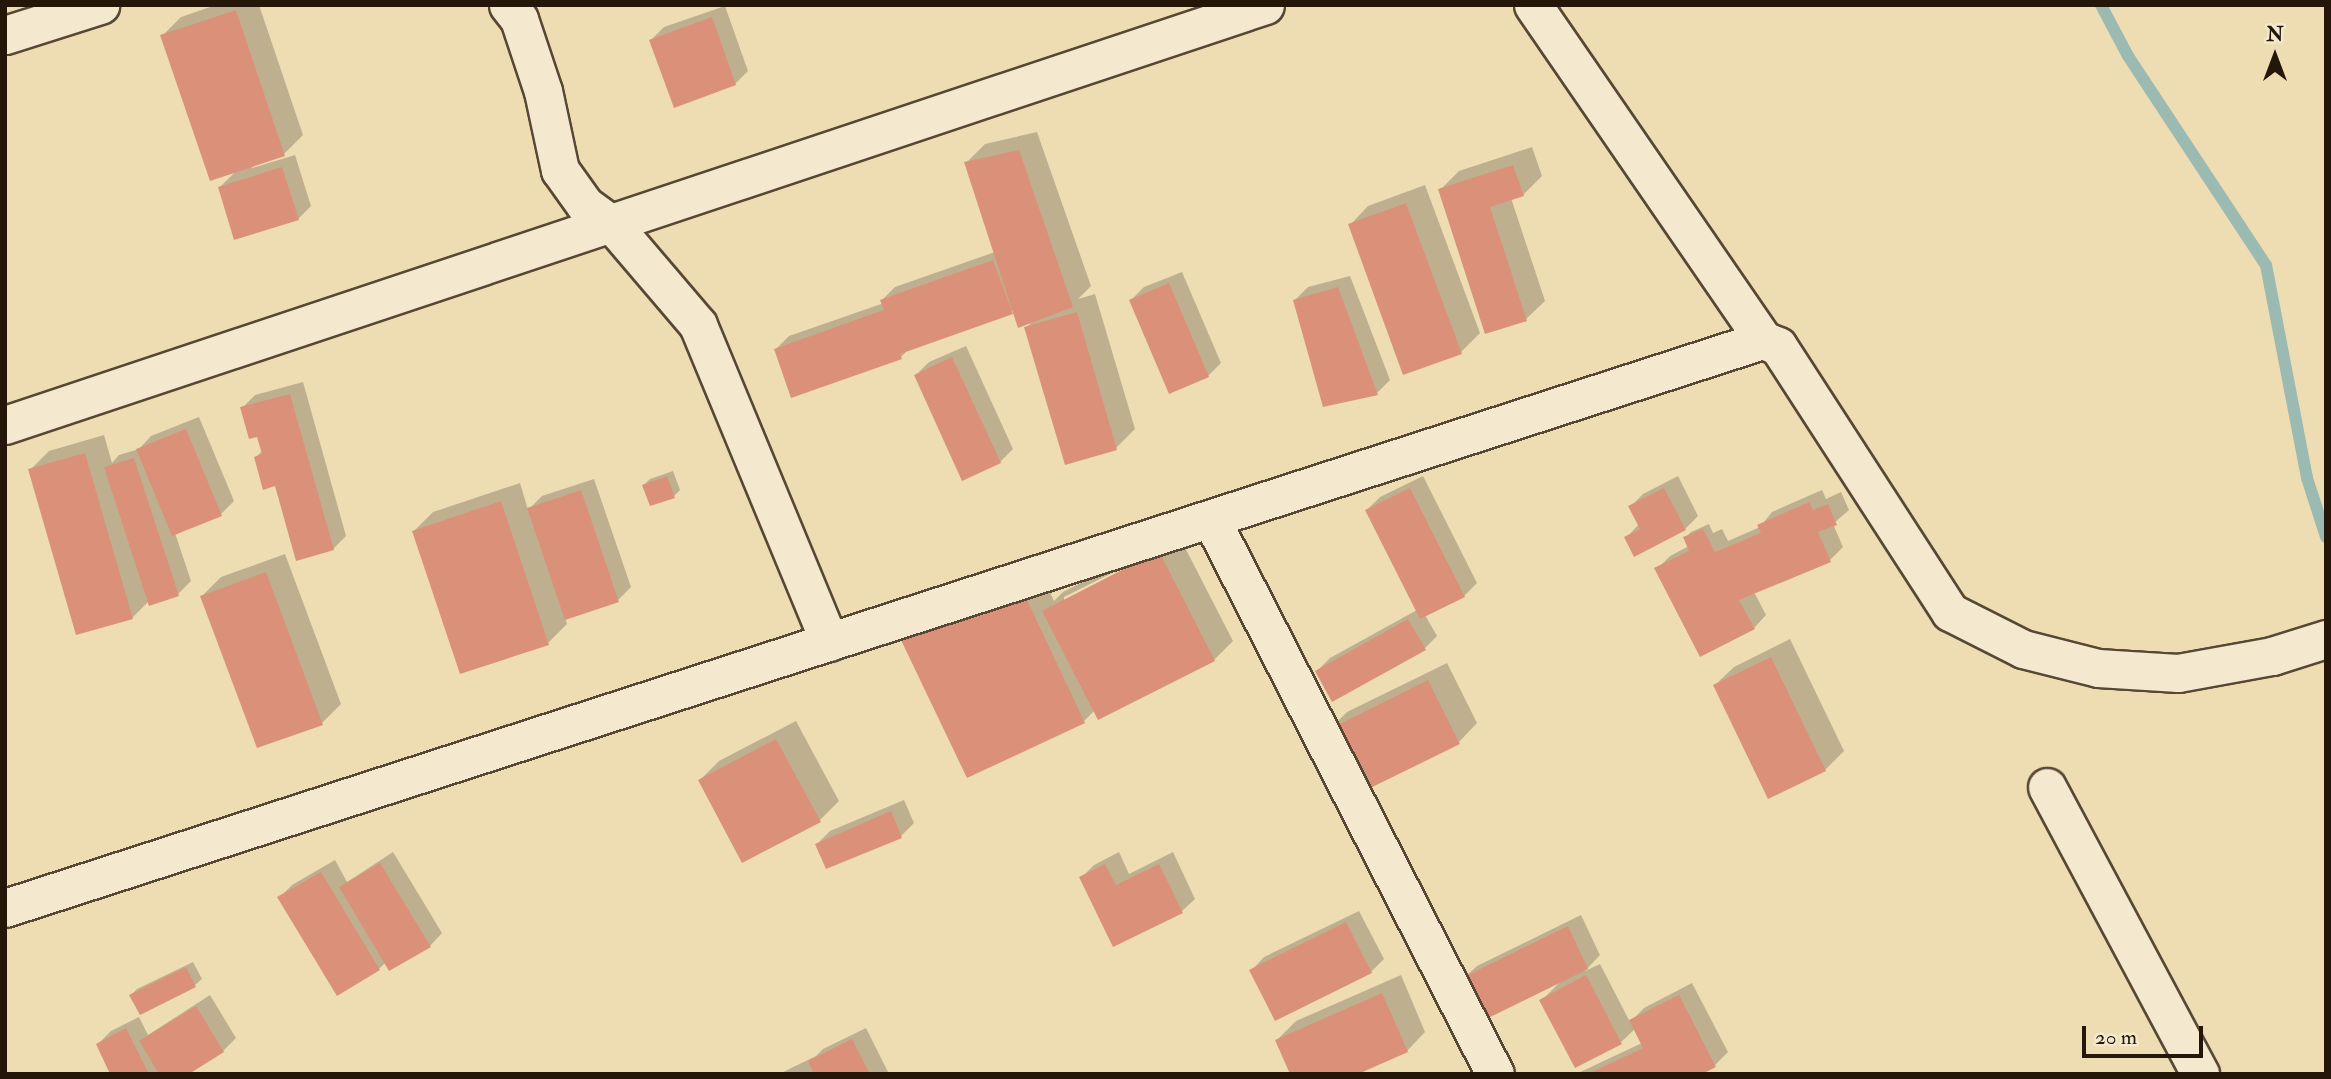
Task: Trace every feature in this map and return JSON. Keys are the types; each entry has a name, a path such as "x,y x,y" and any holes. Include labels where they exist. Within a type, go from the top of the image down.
{"street":[{"path":"5,34 100,5"},
{"path":"508,5 519,19 543,91 560,170 585,205 613,225 698,325 829,642"},
{"path":"5,425 613,225 1265,5"},
{"path":"1533,5 1763,340 1778,346 1950,612 2023,649 2098,668 2178,673 2272,656 2326,639"},
{"path":"5,908 1763,340"},
{"path":"1211,519 1495,1074"},
{"path":"2047,787 2200,1074"}],"building":[{"path":"236,10 285,156 210,181 160,35"},
{"path":"712,17 736,85 674,108 649,40"},
{"path":"1019,150 1073,307 1018,328 964,162"},
{"path":"1513,165 1524,196 1490,207 1527,321 1485,334 1438,189"},
{"path":"282,167 299,220 234,240 218,187"},
{"path":"1406,203 1462,354 1403,375 1348,224"},
{"path":"993,260 1013,314 900,354 902,359 791,398 774,349 884,310 880,300"},
{"path":"1169,283 1209,377 1169,394 1129,300"},
{"path":"1338,287 1378,395 1323,407 1293,300"},
{"path":"1077,312 1117,450 1065,465 1024,327"},
{"path":"952,357 1001,463 962,481 914,375"},
{"path":"290,394 334,550 296,561 275,486 263,490 254,457 262,454 257,437 249,439 240,407"},
{"path":"186,429 222,516 172,536 136,449"},
{"path":"85,453 133,619 76,635 28,469"},
{"path":"134,458 179,596 149,606 104,467"},
{"path":"667,476 675,498 650,506 642,485"},
{"path":"1410,488 1465,597 1420,619 1365,510"},
{"path":"1664,488 1686,530 1634,557 1624,537 1640,529 1628,506"},
{"path":"581,490 619,602 565,620 527,508"},
{"path":"501,501 549,645 460,674 412,531"},
{"path":"1809,502 1813,510 1828,504 1837,525 1818,532 1831,562 1739,600 1755,629 1700,657 1654,568 1689,551 1683,537 1703,529 1715,552 1761,533 1757,525"},
{"path":"1159,551 1215,661 1098,720 1042,611"},
{"path":"266,572 323,725 257,748 200,596"},
{"path":"1019,583 1085,723 967,778 900,638"},
{"path":"1408,619 1426,650 1332,702 1315,671"},
{"path":"1771,657 1826,771 1768,799 1713,685"},
{"path":"1428,680 1460,744 1358,794 1326,731"},
{"path":"776,739 821,822 742,863 698,780"},
{"path":"891,811 902,838 826,869 815,844"},
{"path":"380,863 431,947 389,971 339,887"},
{"path":"1105,864 1116,885 1159,864 1183,913 1113,947 1079,877"},
{"path":"321,872 380,970 337,996 277,897"},
{"path":"1346,922 1372,973 1275,1021 1249,970"},
{"path":"1568,926 1588,969 1482,1021 1462,978"},
{"path":"186,967 196,987 140,1015 129,995"},
{"path":"1586,975 1622,1044 1575,1068 1539,1000"},
{"path":"1382,993 1408,1052 1358,1074 1290,1074 1275,1040"},
{"path":"1679,995 1716,1067 1702,1074 1588,1074 1643,1048 1629,1020"},
{"path":"196,1006 224,1052 189,1074 159,1074 139,1041"},
{"path":"126,1028 149,1074 110,1074 96,1044"},
{"path":"852,1039 870,1074 814,1074 808,1061"}],"waterway":[{"path":"2101,5 2128,56 2266,265 2307,478 2326,537"}]}
